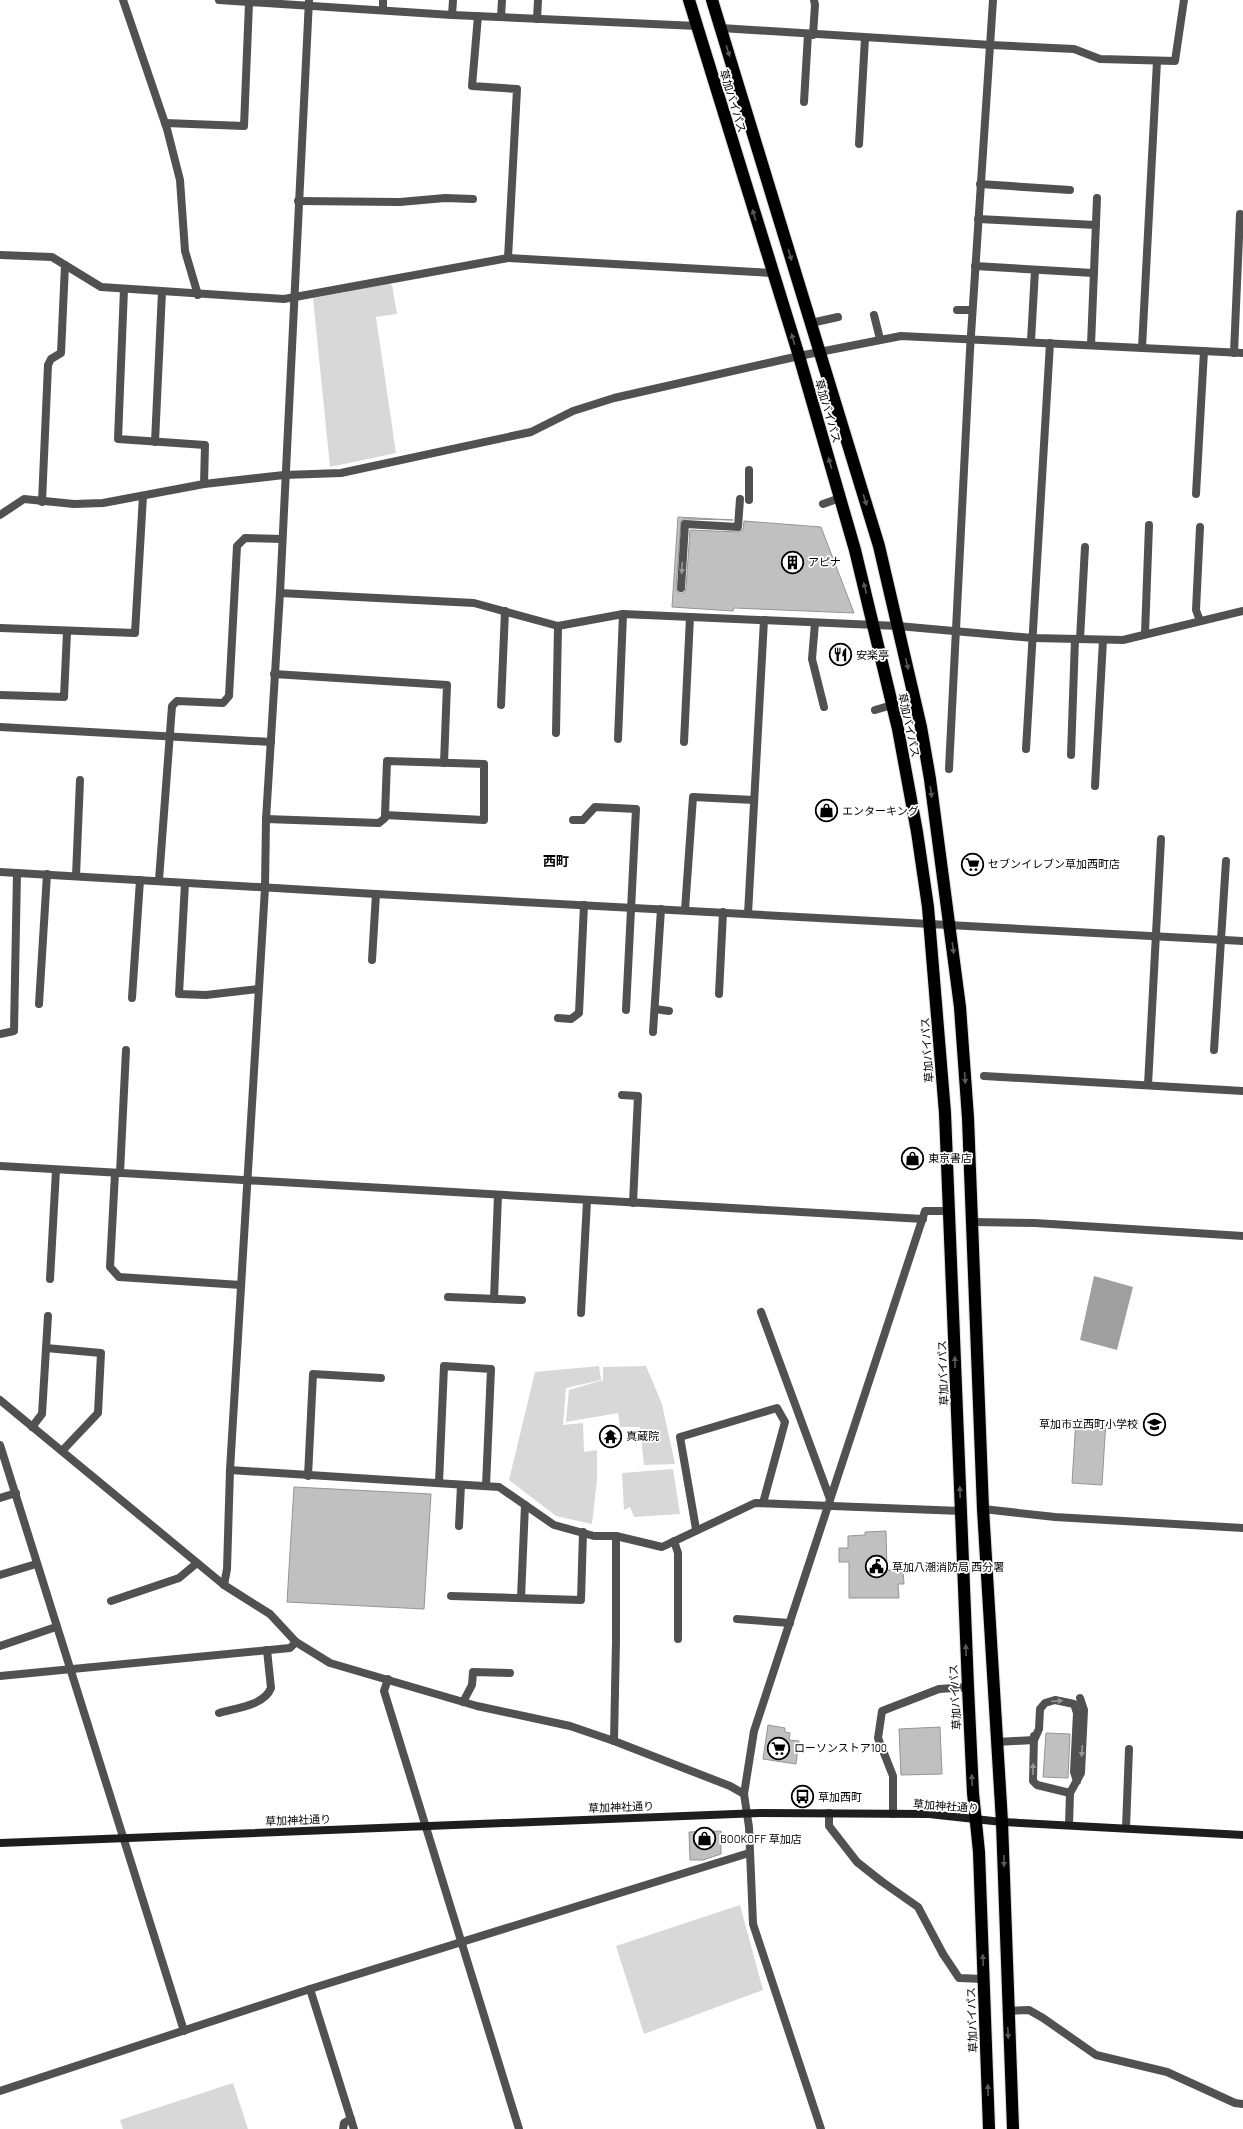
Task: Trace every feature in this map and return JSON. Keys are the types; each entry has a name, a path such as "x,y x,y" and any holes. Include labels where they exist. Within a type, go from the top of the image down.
{"highway":[{"name":"草加バイパス","path":"688,0 799,356 875,626 917,832 930,923 945,1113 968,1687 975,1818 979,1852 989,2129"},
{"name":"草加バイパス","path":"712,0 879,546 921,727 950,924 961,1015 968,1118 984,1509 1002,1822 1007,2011 1013,2129"}],"street":[{"path":"123,0 164,123 180,180 185,250 198,294"},
{"path":"219,0 249,3 309,3 452,15 697,26"},
{"path":"383,0 383,10"},
{"path":"452,15 453,0"},
{"path":"501,17 502,0"},
{"path":"537,19 538,0"},
{"path":"804,102 811,34 816,5 814,0"},
{"path":"950,769 972,310 993,0"},
{"path":"721,28 865,38 1074,49 1100,59 1175,61 1184,0"},
{"path":"164,123 244,126 249,3"},
{"path":"224,1585 227,1570 230,1470 248,1179 264,888 266,819 280,593 284,475 309,3"},
{"path":"478,16 472,86 517,88 508,258"},
{"path":"859,144 865,38"},
{"path":"1142,348 1157,61"},
{"path":"980,184 1070,190"},
{"path":"298,201 400,202 445,198 473,199"},
{"path":"1091,345 1097,198"},
{"path":"1234,353 1240,214"},
{"path":"978,219 1096,224"},
{"path":"0,255 52,257 101,288 284,299 508,258 772,273"},
{"path":"42,502 48,365 50,360 61,353 65,265"},
{"path":"975,266 1093,273"},
{"path":"1031,341 1035,270"},
{"path":"124,289 118,439 205,445 204,484"},
{"path":"155,442 162,292"},
{"path":"957,310 972,310"},
{"path":"874,315 880,339"},
{"path":"811,323 838,317"},
{"path":"0,515 24,499 42,502 103,503 204,484 284,475 341,473 531,432 573,410 614,398 799,356 901,336 1031,341 1243,353"},
{"path":"1026,749 1050,343"},
{"path":"1196,494 1204,351"},
{"path":"749,470 749,500"},
{"path":"0,628 67,632 135,633 143,496"},
{"path":"823,504 840,498"},
{"path":"682,588 685,524 738,527 740,500"},
{"path":"1145,634 1149,525"},
{"path":"1200,527 1196,610 1200,621"},
{"path":"159,880 172,706 177,701 223,703 229,696 237,546 245,538 282,539"},
{"path":"1071,756 1085,547"},
{"path":"280,593 474,603 558,626 623,614 898,626 1033,638 1103,640 1123,640 1243,611"},
{"path":"501,705 505,611"},
{"path":"618,738 623,614"},
{"path":"684,742 690,617"},
{"path":"748,914 764,620"},
{"path":"815,623 812,659 824,708"},
{"path":"556,733 558,626"},
{"path":"0,695 64,697 67,632"},
{"path":"1095,786 1103,640"},
{"path":"274,674 447,686 444,762"},
{"path":"876,710 892,706"},
{"path":"0,727 271,742"},
{"path":"266,819 379,824 385,818 385,815 387,761 484,764 484,820 385,815"},
{"path":"76,876 80,780"},
{"path":"685,910 693,797 754,800"},
{"path":"573,820 583,820 595,807 636,808 626,1010"},
{"path":"1148,1085 1161,839"},
{"path":"1214,1050 1226,861"},
{"path":"0,872 159,880 264,888 1243,941"},
{"path":"0,1034 14,1031 17,873"},
{"path":"39,1004 47,874"},
{"path":"132,998 140,880"},
{"path":"185,883 179,994 206,995 258,989"},
{"path":"372,960 376,894"},
{"path":"558,1018 571,1019 579,1013 584,905"},
{"path":"653,1032 661,909"},
{"path":"719,994 723,912"},
{"path":"655,1009 669,1011"},
{"path":"126,1050 110,1267 119,1277 241,1285"},
{"path":"984,1076 1243,1091"},
{"path":"622,1095 638,1096 633,1203"},
{"path":"0,1166 117,1174 248,1179 498,1196 923,1220"},
{"path":"50,1279 56,1170"},
{"path":"494,1299 498,1196"},
{"path":"581,1314 587,1201"},
{"path":"821,2129 753,1924 744,1794 754,1731 925,1211 948,1211"},
{"path":"972,1222 1034,1223 1243,1236"},
{"path":"448,1297 522,1300"},
{"path":"760,1312 829,1503"},
{"path":"32,1427 42,1414 48,1316"},
{"path":"46,1348 101,1353 98,1413 62,1451"},
{"path":"439,1483 444,1366 491,1369 486,1486"},
{"path":"308,1476 313,1374 381,1378"},
{"path":"0,1400 224,1585 270,1614 296,1642 330,1663 463,1702 570,1726 614,1741 730,1786 744,1794"},
{"path":"696,1529 680,1437 777,1408 785,1422 763,1503"},
{"path":"0,1445 122,1838 184,2031"},
{"path":"230,1470 499,1487 554,1525 594,1536 616,1536 662,1547 696,1529 755,1503 829,1503 961,1511"},
{"path":"459,1526 461,1484"},
{"path":"0,1498 16,1493"},
{"path":"522,1598 525,1505"},
{"path":"984,1509 1055,1517 1243,1528"},
{"path":"451,1596 581,1600 583,1532"},
{"path":"614,1741 616,1536"},
{"path":"674,1541 678,1553 678,1639"},
{"path":"111,1600 180,1578 197,1563"},
{"path":"0,1575 36,1564"},
{"path":"737,1619 790,1623"},
{"path":"0,1646 56,1627"},
{"path":"0,1676 290,1648 296,1642"},
{"path":"219,1713 263,1700 269,1694 271,1688 268,1650"},
{"path":"463,1702 472,1685 473,1672 510,1673"},
{"path":"388,1679 384,1691 518,2129"},
{"path":"893,1814 893,1776 878,1738 882,1711 939,1689 968,1687"},
{"path":"1069,1825 1070,1793 1081,1773 1084,1710 1080,1698"},
{"path":"1034,1740 1039,1729 1040,1709 1045,1703 1064,1700 1074,1704 1077,1713 1074,1772 1077,1781"},
{"path":"1034,1726 1033,1781 1037,1785 1070,1793"},
{"path":"997,1742 1034,1740"},
{"path":"1126,1828 1129,1749"},
{"path":"829,1813 829,1826 857,1862 918,1907 943,1954 959,1978 983,1979"},
{"name":"草加神社通り","path":"0,1843 746,1814 829,1813 975,1818 1002,1822 1243,1835"},
{"path":"0,2092 460,1942 749,1853"},
{"path":"310,1990 354,2129"},
{"path":"1007,2011 1028,2010 1044,2018 1096,2056 1167,2072 1235,2103 1243,2104"},
{"path":"343,2129 344,2123 351,2119"}],"shaded area":[{"path":"388,284 392,285 397,314 376,317 396,453 330,467 313,298"},
{"path":"1094,1276 1133,1287 1117,1350 1080,1340"},
{"path":"599,1366 601,1380 566,1388 563,1425 583,1423 584,1452 597,1450 597,1480 592,1524 556,1516 509,1480 535,1372"},
{"path":"646,1366 662,1404 675,1464 644,1465 640,1427 620,1427 618,1413 566,1422 569,1390 603,1380 603,1367"},
{"path":"673,1469 680,1514 634,1517 630,1507 624,1510 622,1473"},
{"path":"740,1905 763,1990 644,2034 616,1946"},
{"path":"233,2083 248,2129 123,2129 120,2120"}],"building":[{"path":"678,517 733,520 685,519 681,521 676,588 678,593 684,593 686,588 690,530 738,532 743,530 744,521 821,527 854,613 734,608 733,611 672,607"},
{"path":"1076,1419 1106,1420 1102,1485 1072,1483"},
{"path":"294,1487 431,1494 424,1609 287,1602"},
{"path":"886,1531 887,1570 903,1570 904,1584 898,1584 899,1598 849,1598 849,1562 839,1562 839,1548 848,1548 848,1536 865,1535 865,1532"},
{"path":"768,1725 785,1728 785,1732 790,1733 789,1740 799,1741 796,1764 763,1759"},
{"path":"940,1727 942,1774 901,1775 899,1729"},
{"path":"1046,1733 1070,1734 1068,1778 1043,1777"},
{"path":"721,1831 721,1854 703,1860 690,1860 689,1832"}],"place":[{"name":"アピナ","path":"792,562"},
{"name":"安楽亭","path":"840,655"},
{"name":"エンターキング","path":"827,811"},
{"name":"セブンイレブン草加西町店","path":"973,864"},
{"name":"東京書店","path":"912,1158"},
{"name":"草加市立西町小学校","path":"1154,1424"},
{"name":"真蔵院","path":"611,1436"},
{"name":"草加八潮消防局 西分署","path":"877,1567"},
{"name":"ローソンストア100","path":"778,1748"},
{"name":"草加西町","path":"803,1797"},
{"name":"BOOKOFF 草加店","path":"705,1839"}],"district":[{"name":"西町","path":"556,861"}]}
